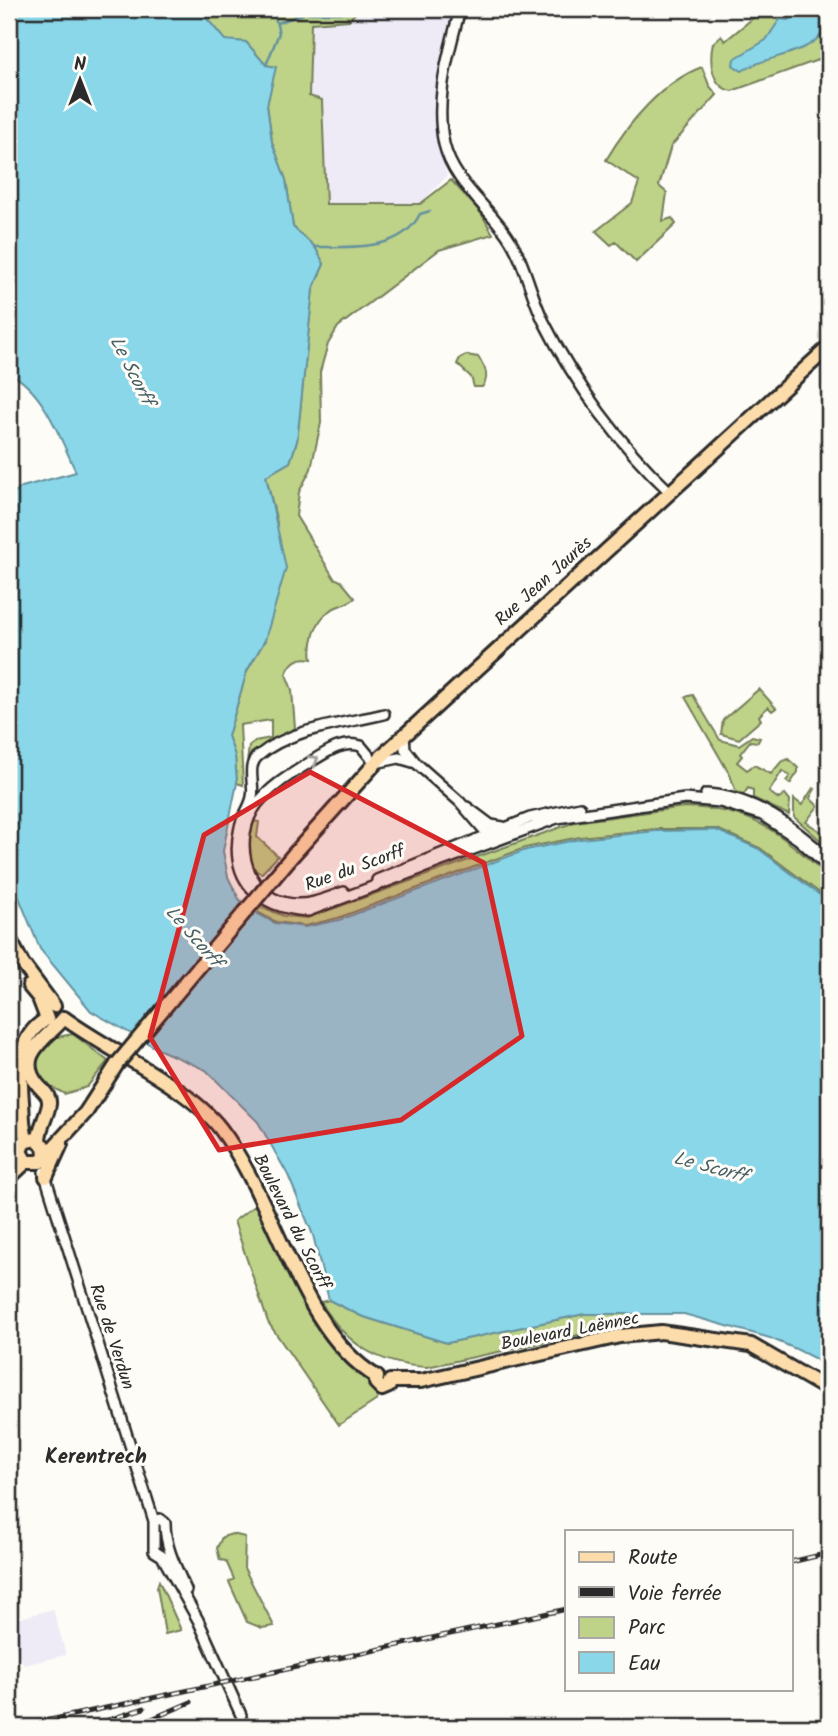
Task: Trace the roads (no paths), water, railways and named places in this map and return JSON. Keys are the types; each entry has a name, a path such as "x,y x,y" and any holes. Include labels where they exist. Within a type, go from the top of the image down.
{"main road":[{"name":"Rue Jean Jaurès","path":"117,1065 293,855 375,762 829,347"},
{"name":"Boulevard du Scorff","path":"9,937 53,1016"},
{"name":"Boulevard du Scorff","path":"9,957 53,1016 189,1100 220,1128 263,1199 322,1323 360,1367 377,1377"},
{"path":"38,1148 20,1060 28,1036 35,1025 53,1016"},
{"path":"38,1148 39,1128 49,1103 45,1092 32,1075 31,1055 53,1016"},
{"path":"9,1178 38,1148 59,1135 95,1087 117,1065"},
{"path":"46,1177 62,1141 101,1091 117,1065"},
{"path":"26,1162 20,1151 62,1141"},
{"name":"Boulevard Laënnec","path":"377,1377 376,1383 382,1389 389,1386 390,1381 421,1381 620,1336 661,1332 751,1345 829,1390"}],"street":[{"path":"460,9 442,85 440,113 443,141 453,170 507,235 544,323 593,401 670,492"},
{"path":"279,782 260,782 253,777 251,770 255,758 290,737 384,715"},
{"path":"404,735 405,749 416,763 491,825 507,828"},
{"name":"Rue du Scorff","path":"375,762 361,746 342,745 279,782 256,805 247,822 243,855 250,874 258,885 285,903 308,904 352,890 467,842 490,837"},
{"path":"375,762 399,758 416,763"},
{"name":"Rue du Scorff","path":"253,777 251,801 241,822 237,839 239,866 253,890 272,906 285,910 308,911 479,846 490,837"},
{"path":"490,837 507,828 573,808 674,794 710,794 743,801 775,815 829,859"},
{"path":"490,837 574,814 675,800 710,800 762,816 798,839 829,867"},
{"path":"460,802 490,837"},
{"path":"467,842 473,820"},
{"name":"Rue de Verdun","path":"38,1148 154,1526 154,1546 159,1542 165,1550"},
{"path":"154,1526 160,1533 165,1529 165,1550 244,1722"}],"water":[{"name":"Le Scorff","path":"9,9 199,9 225,40 246,42 266,65 276,67 267,105 272,142 286,180 293,227 315,247 324,264 313,289 297,441 290,462 266,476 286,568 265,640 247,671 228,736 235,756 237,783 223,851 228,877 239,899 275,923 305,927 339,920 526,850 580,839 656,831 716,830 759,849 829,902 829,1376 816,1359 796,1349 770,1338 684,1314 584,1314 447,1343 361,1316 329,1300 313,1235 288,1175 258,1122 206,1070 160,1050 91,1011 40,949 9,873 9,496 22,487 76,472 50,416 32,391 9,373"},
{"path":"798,9 829,9 826,25 819,37 796,51 742,71 733,65 734,59 766,40 780,19 789,20"}],"waterway":[{"path":"266,65 279,33 273,9"},
{"path":"351,13 356,9"},
{"path":"307,13 347,13"},
{"path":"277,23 303,14"},
{"path":"314,247 359,247 388,241 412,226 420,214 430,211"}],"railway":[{"path":"792,1562 829,1553"},
{"path":"17,1727 565,1609"},
{"path":"133,1727 191,1702"},
{"path":"87,1727 144,1708"}],"district":[{"name":"Kerentrech","path":"96,1457"}]}
